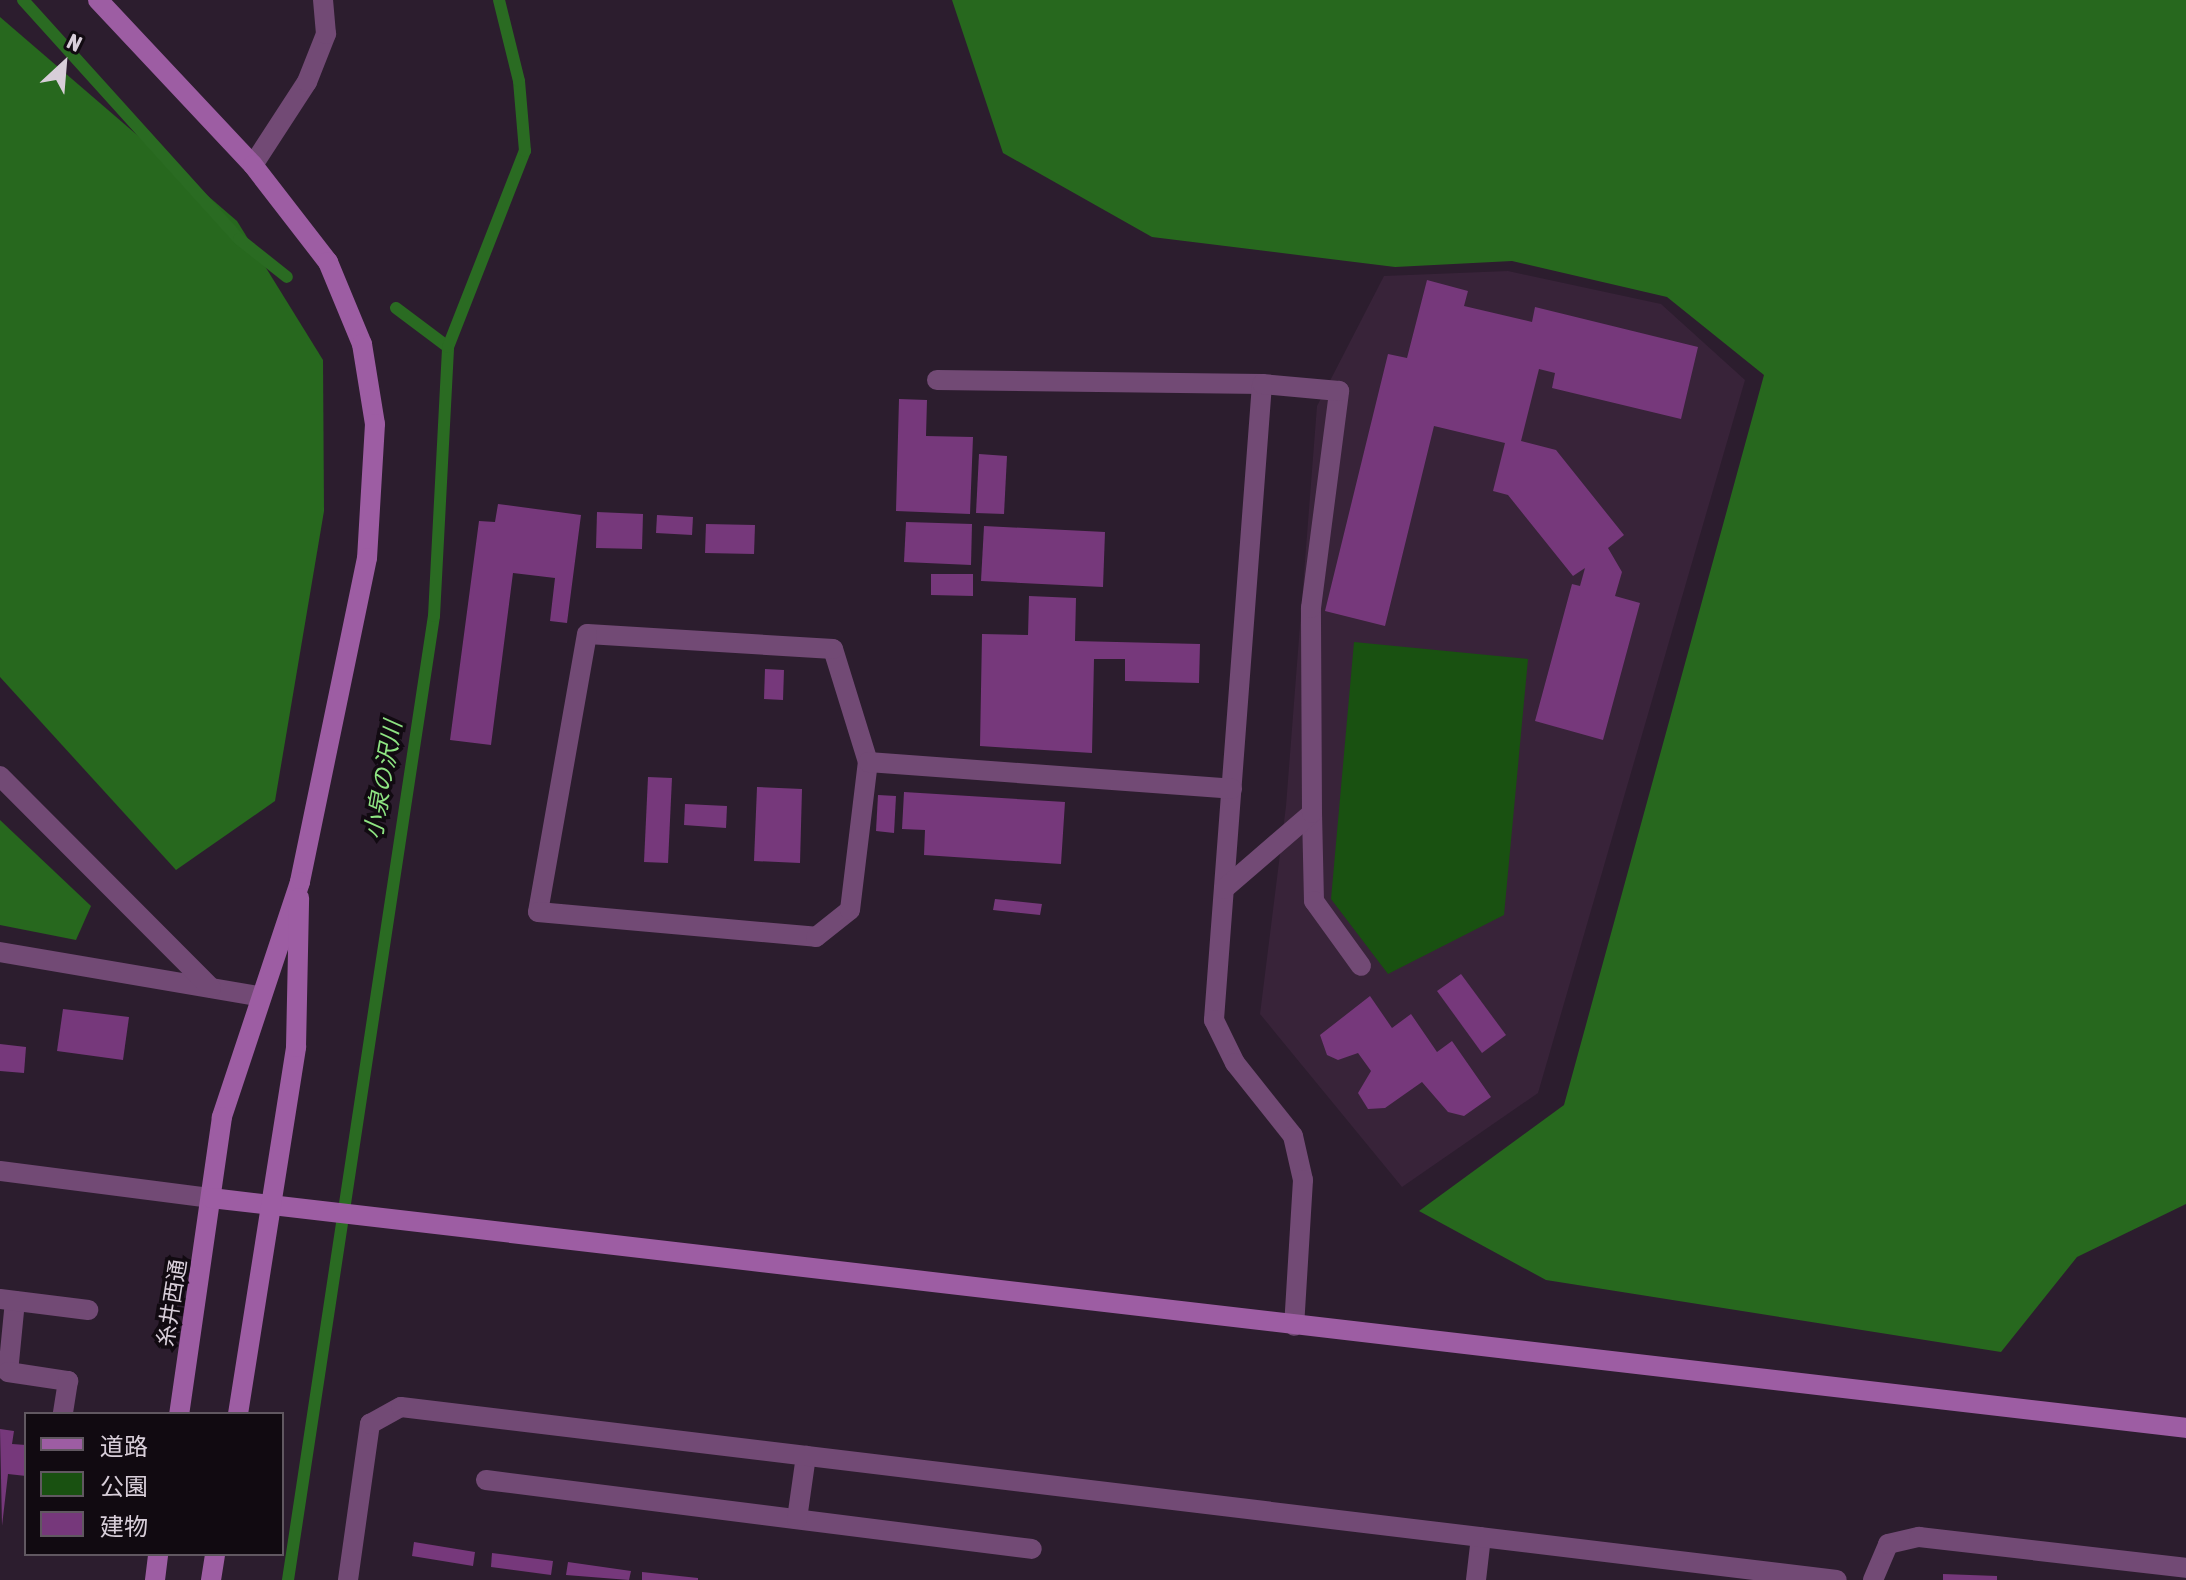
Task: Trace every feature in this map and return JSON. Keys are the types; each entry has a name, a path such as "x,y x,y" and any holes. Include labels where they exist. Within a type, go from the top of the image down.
{"street":[{"path":"98,0 253,165 328,262 362,344 375,424 367,558 300,882 296,1047 238,1412"},
{"path":"253,165 307,82 326,34 323,0"},
{"path":"937,380 1262,384 1339,391 1311,608 1314,901 1361,966"},
{"path":"1262,384 1214,1020 1235,1063 1293,1136 1303,1180 1294,1326"},
{"path":"587,634 833,649 868,762 850,910 816,937 538,912 587,634"},
{"path":"868,762 1232,789"},
{"path":"0,776 211,988"},
{"path":"1224,889 1312,813"},
{"name":"糸井西通","path":"179,1412 222,1117 258,996 300,882"},
{"path":"0,952 258,996"},
{"path":"0,1171 373,1220 2186,1428"},
{"path":"63,1412 68,1381 8,1372 8,1300 88,1310"},
{"path":"348,1580 370,1424 401,1407 1837,1580"},
{"path":"797,1519 806,1456"},
{"path":"486,1480 1032,1549"},
{"path":"1476,1580 1481,1537"},
{"path":"1873,1580 1888,1544 1919,1537 2186,1568"},
{"path":"155,1580 158,1556"},
{"path":"211,1580 215,1556"}],"shaded area":[{"path":"1508,271 1661,304 1745,380 1538,1093 1402,1187 1260,1014 1286,806 1317,406 1384,276"}],"green space":[{"path":"952,0 2186,0 2186,1204 2077,1257 2001,1352 1546,1280 1419,1211 1564,1105 1764,375 1667,297 1512,261 1395,267 1152,237 1003,153"},
{"path":"0,17 237,221 323,360 324,511 275,801 176,870 0,677"},
{"path":"1354,642 1528,659 1504,915 1388,974 1331,899"},
{"path":"0,820 91,906 76,940 0,925"}],"building":[{"path":"1427,280 1468,291 1464,306 1532,322 1535,307 1698,347 1681,419 1552,388 1555,373 1539,369 1521,441 1556,450 1624,535 1608,548 1622,572 1615,596 1640,603 1603,740 1535,721 1572,584 1580,586 1585,568 1573,576 1508,495 1493,491 1505,443 1434,426 1385,626 1325,611 1388,354 1407,358"},
{"path":"899,399 927,400 926,436 973,437 970,514 896,511"},
{"path":"979,454 1007,456 1004,514 976,513"},
{"path":"498,504 581,515 567,623 550,621 555,578 513,573 491,745 450,740 479,521 495,522"},
{"path":"597,512 643,514 642,549 596,548"},
{"path":"657,515 693,517 692,535 656,533"},
{"path":"906,522 972,524 971,565 904,562"},
{"path":"706,524 755,525 754,554 705,553"},
{"path":"984,526 1105,532 1103,587 981,581"},
{"path":"931,574 973,574 973,596 931,595"},
{"path":"1029,596 1076,598 1075,641 1200,644 1199,683 1125,681 1125,659 1094,659 1092,753 980,746 982,634 1028,635"},
{"path":"765,669 784,670 783,700 764,699"},
{"path":"648,777 672,778 668,863 644,862"},
{"path":"757,787 802,789 800,863 754,861"},
{"path":"904,792 1065,802 1061,864 924,855 925,830 902,829"},
{"path":"878,795 896,796 894,833 876,831"},
{"path":"685,804 727,806 726,828 684,825"},
{"path":"995,899 1042,904 1040,915 993,910"},
{"path":"1461,974 1506,1035 1482,1053 1437,991"},
{"path":"1370,996 1392,1028 1411,1014 1437,1052 1452,1041 1491,1097 1464,1116 1448,1112 1422,1082 1385,1108 1368,1109 1358,1093 1371,1071 1358,1053 1338,1060 1327,1055 1320,1035"},
{"path":"63,1009 129,1017 123,1060 57,1051"},
{"path":"0,1044 26,1047 24,1073 0,1071"},
{"path":"0,1429 14,1431 12,1444 24,1445 24,1476 8,1474 2,1526"},
{"path":"414,1542 475,1552 473,1566 412,1556"},
{"path":"492,1553 553,1561 551,1575 491,1567"},
{"path":"568,1562 631,1571 629,1580 566,1575"},
{"path":"642,1572 698,1578 698,1580 642,1580"},
{"path":"1943,1574 1997,1576 1997,1580 1943,1580"}],"waterway":[{"path":"23,0 239,239 287,277"},
{"name":"小泉の沢川","path":"288,1580 434,616 448,347 525,151 519,81 499,0"},
{"path":"396,308 448,347"}]}
